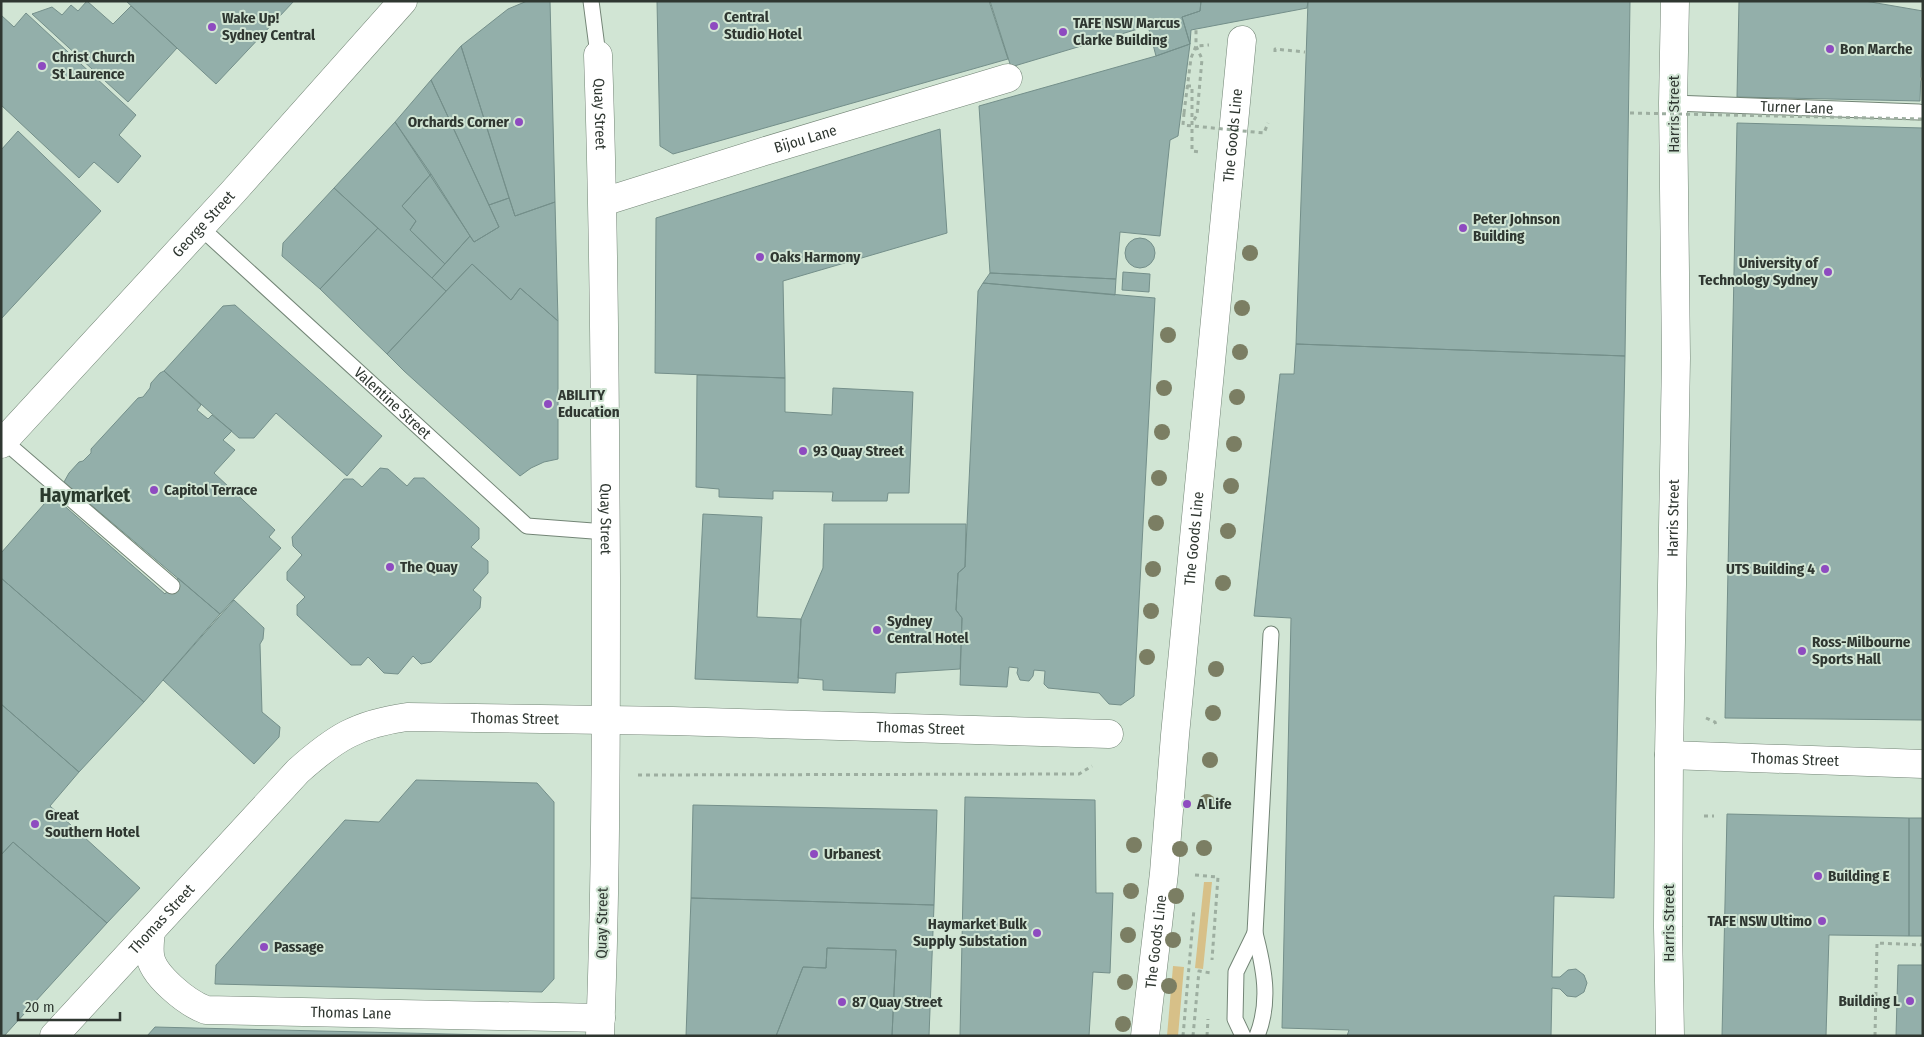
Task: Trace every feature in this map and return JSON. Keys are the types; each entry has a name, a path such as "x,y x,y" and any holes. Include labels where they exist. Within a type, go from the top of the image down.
{"street":[{"name":"George Street","path":"3,443 200,228 403,1"},
{"name":"Harris Street","path":"1670,1036 1668,927 1669,755 1676,358 1673,103 1675,1"},
{"name":"The Goods Line","path":"1145,1036 1164,873 1176,725 1242,40"},
{"name":"Quay Street","path":"598,54 603,202 606,532 606,720 601,1027"},
{"name":"Bijou Lane","path":"603,202 1008,78"},
{"name":"Thomas Street","path":"54,1036 119,963 151,931 298,771 321,751 348,732 381,721 408,717 606,720 1109,734"},
{"name":"Thomas Street","path":"1669,755 1923,764"},
{"name":"Thomas Lane","path":"151,931 150,956 153,965 162,977 190,1003 206,1010 601,1027"}],"lane":[{"name":"Quay Street","path":"591,1 598,54"},
{"name":"Turner Lane","path":"1673,103 1921,115"},
{"name":"Valentine Street","path":"200,228 526,526 606,532"},
{"path":"3,443 172,586"},
{"path":"1257,1036 1264,1020 1264,971 1255,933 1271,634"},
{"path":"1242,1036 1234,1019 1236,972 1255,933"}],"path":[{"path":"1196,29 1196,46 1191,58 1183,125 1264,133 1268,123"},
{"path":"1196,46 1208,46"},
{"path":"1193,120 1197,115 1202,59 1196,46"},
{"path":"1274,57 1275,49 1306,52"},
{"path":"1187,86 1192,86 1191,113"},
{"path":"1630,113 1921,115"},
{"path":"634,774 1079,774 1095,764"},
{"path":"1704,816 1714,816"},
{"path":"1195,875 1218,877 1212,961"},
{"path":"1874,1036 1877,943 1923,945"},
{"path":"1193,1036 1199,971 1211,973 1210,982"},
{"path":"1206,1036 1208,1018"}],"shaded area":[{"path":"1204,882 1212,882 1203,969 1195,968"},
{"path":"1173,966 1184,967 1178,1036 1167,1036"}],"building":[{"path":"87,1 113,24 131,6 177,48 128,102 32,14 52,7 62,15 71,5 78,11"},
{"name":"Wake Up! Sydney Central","path":"126,1 294,1 216,84"},
{"name":"Orchards Corner","path":"527,1 550,1 555,202 515,216 461,46 508,9"},
{"path":"657,1 989,1 1008,59 673,154 660,146"},
{"name":"TAFE NSW Marcus Clarke Building","path":"990,1 1201,1 1200,11 1182,17 1190,44 1156,56 1148,26 1011,67"},
{"path":"1201,1 1308,1 1307,8 1191,30 1190,44 1182,17 1200,11"},
{"name":"Peter Johnson Building","path":"1308,1 1630,1 1625,356 1296,344"},
{"name":"Bon Marche","path":"1739,1 1865,1 1923,11 1920,101 1737,97"},
{"name":"Christ Church St Laurence","path":"26,13 136,115 119,135 141,156 118,183 94,162 79,178 1,105 1,15 14,27"},
{"path":"1190,44 1178,136 1170,140 1160,236 1120,232 1116,279 990,273 979,106 1156,56"},
{"path":"461,46 509,198 489,205 431,80"},
{"path":"431,80 499,227 474,242 395,122"},
{"path":"395,122 431,174 402,206 416,221 410,230 445,264 432,278 334,188"},
{"name":"University of Technology Sydney","path":"1737,123 1923,128 1923,720 1725,718"},
{"name":"Oaks Harmony","path":"940,129 947,233 783,281 785,378 655,373 656,218"},
{"path":"18,131 101,211 1,319 1,150"},
{"path":"431,174 470,236 445,264 410,230 416,221 402,206"},
{"path":"334,188 378,228 320,289 282,256 283,243"},
{"path":"509,198 515,216 555,202 558,321 520,288 511,300 472,264 446,291 432,278 470,236 474,242 499,227 489,205"},
{"path":"378,228 446,291 387,354 320,289"},
{"path":"1140,238 1146,239 1154,247 1154,259 1146,267 1140,268 1134,267 1126,259 1125,253 1126,247 1134,239"},
{"path":"472,264 511,300 520,288 558,321 558,459 544,462 520,476 387,354"},
{"path":"1123,272 1150,274 1149,292 1122,290"},
{"path":"990,273 1116,279 1115,295 983,283"},
{"path":"983,283 1155,298 1134,696 1121,705 1109,704 1099,693 1048,688 1044,684 1045,671 1034,670 1033,676 1029,681 1020,680 1017,673 1018,668 1009,667 1007,687 960,685 962,618 956,610 958,573 965,567 978,291"},
{"path":"235,305 382,436 347,476 276,413 254,438 239,438 164,371 223,306"},
{"path":"1296,344 1625,356 1614,898 1554,896 1552,977 1560,977 1568,970 1576,969 1584,975 1587,983 1584,992 1576,997 1567,996 1560,989 1552,988 1551,1036 1347,1036 1349,1030 1282,1028 1291,618 1254,616 1280,374 1294,374"},
{"name":"Capitol Terrace","path":"164,371 201,405 197,410 208,419 212,415 232,431 223,440 235,450 214,473 275,530 269,537 281,548 220,614 64,482 69,473 91,453 91,449 138,398 143,397 150,388 151,383"},
{"name":"93 Quay Street","path":"697,375 785,378 785,412 832,415 833,388 913,392 909,493 888,493 887,501 832,501 833,492 773,491 773,499 719,497 719,489 696,487"},
{"name":"The Quay","path":"380,468 388,469 407,486 414,478 424,478 479,528 479,539 471,547 488,561 488,573 473,590 481,597 480,608 431,662 421,664 413,656 398,674 384,673 368,657 361,665 351,665 297,615 297,605 305,597 287,580 287,572 302,555 293,546 292,537 344,479 353,479 362,487"},
{"path":"52,495 165,594 178,578 220,614 144,702 1,578 1,553"},
{"path":"703,514 762,517 757,617 801,619 798,683 695,679"},
{"path":"824,524 966,524 965,567 958,573 956,610 962,618 960,669 896,673 895,693 823,690 823,680 798,678 801,619 823,568"},
{"path":"1,578 144,702 79,772 1,704"},
{"path":"234,600 264,628 263,639 260,644 262,712 280,727 279,737 254,764 163,680"},
{"name":"Great Southern Hotel","path":"1,704 79,772 50,806 140,888 107,923 13,842 1,855"},
{"path":"416,780 537,783 554,802 554,979 542,992 215,984 216,965 345,820 379,822"},
{"name":"Haymarket Bulk Supply Substation","path":"965,797 1095,800 1096,893 1113,893 1110,973 1093,972 1089,1036 960,1036"},
{"name":"Urbanest","path":"693,805 937,810 934,905 691,898"},
{"name":"TAFE NSW Ultimo","path":"1727,814 1909,818 1909,936 1829,935 1826,1036 1722,1036"},
{"path":"1909,818 1923,818 1923,936 1909,936"},
{"path":"13,842 107,923 4,1036 1,1036 1,855"},
{"path":"691,898 934,905 929,1036 892,1036 896,950 827,948 826,968 803,967 776,1036 686,1036"},
{"name":"87 Quay Street","path":"827,948 896,950 892,1036 776,1036 803,967 826,968"},
{"name":"Building L","path":"1898,965 1923,965 1923,1036 1896,1036"},
{"path":"155,1027 194,1028 532,1036 147,1036"}],"place":[{"name":"Central Studio Hotel","path":"714,26"},
{"name":"Wake Up! Sydney Central","path":"212,27"},
{"name":"TAFE NSW Marcus Clarke Building","path":"1063,32"},
{"name":"Bon Marche","path":"1830,49"},
{"name":"Christ Church St Laurence","path":"42,66"},
{"name":"Orchards Corner","path":"519,122"},
{"name":"Peter Johnson Building","path":"1463,228"},
{"name":"Oaks Harmony","path":"760,257"},
{"name":"University of Technology Sydney","path":"1828,272"},
{"name":"ABILITY Education","path":"548,404"},
{"name":"93 Quay Street","path":"803,451"},
{"name":"Capitol Terrace","path":"154,490"},
{"name":"The Quay","path":"390,567"},
{"name":"UTS Building 4","path":"1825,569"},
{"name":"Sydney Central Hotel","path":"877,630"},
{"name":"Ross-Milbourne Sports Hall","path":"1802,651"},
{"name":"A Life","path":"1187,804"},
{"name":"Great Southern Hotel","path":"35,824"},
{"name":"Urbanest","path":"814,854"},
{"name":"Building E","path":"1818,876"},
{"name":"TAFE NSW Ultimo","path":"1822,921"},
{"name":"Haymarket Bulk Supply Substation","path":"1037,933"},
{"name":"Passage","path":"264,947"},
{"name":"Building L","path":"1910,1001"},
{"name":"87 Quay Street","path":"842,1002"}],"district":[{"name":"Haymarket","path":"85,495"}]}
